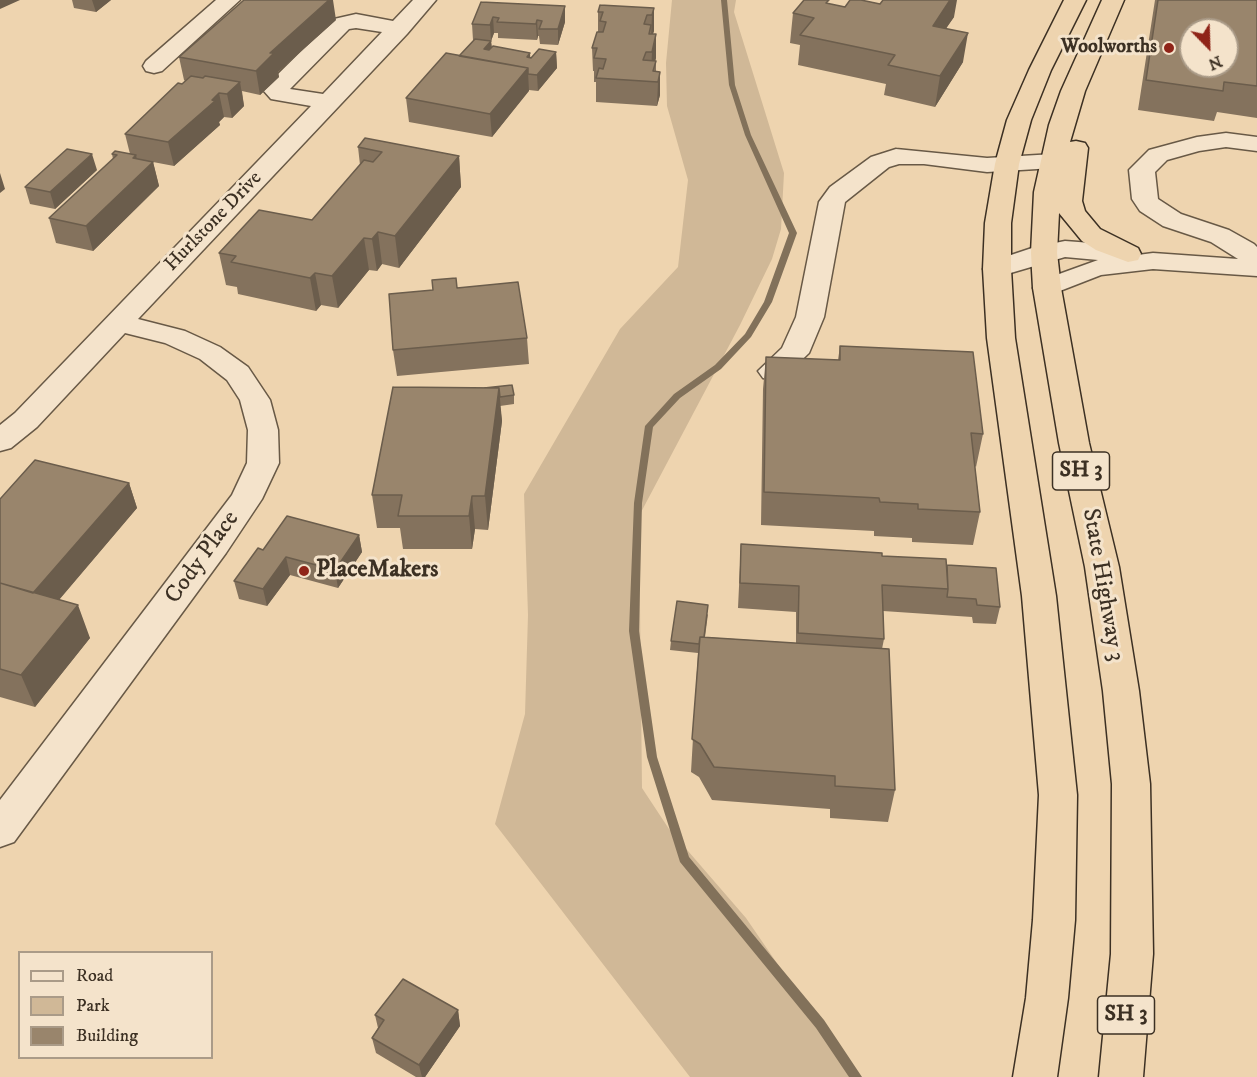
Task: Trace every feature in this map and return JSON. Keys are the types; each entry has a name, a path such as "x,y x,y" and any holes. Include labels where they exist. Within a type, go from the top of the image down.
{"highway":[{"name":"SH 3","path":"1035,1077 1047,998 1054,920 1058,795 1040,596 1001,338 997,269 998,224 1007,164 1019,120 1040,70 1075,0"},
{"name":"State Highway 3","path":"1113,0 1068,106 1047,192 1044,253 1047,288 1074,443 1102,567 1121,691 1131,784 1132,954 1121,1077"},
{"path":"1068,106 1077,143 1069,201 1072,213 1091,235 1105,244 1141,258"}],"street":[{"path":"154,66 229,0"},
{"path":"340,4 412,15"},
{"path":"329,102 279,94 275,90 346,22 412,15"},
{"name":"Hurlstone Drive","path":"0,441 26,420 412,15"},
{"path":"997,269 1044,253 1065,249 1256,268 1252,258 1245,250 1220,236 1172,220 1149,206 1145,199 1142,170 1158,155 1197,144 1226,140 1257,144"},
{"path":"773,371 794,353 810,317 832,202 839,192 880,162 896,156 987,165 1054,161"},
{"path":"1047,288 1095,268 1141,258"},
{"name":"Cody Place","path":"0,830 214,545 246,499 263,463 263,429 255,400 238,374 210,353 175,337 118,322"}],"green space":[{"path":"672,0 736,0 734,12 784,173 781,229 772,259 740,325 639,516 642,788 669,829 746,918 855,1077 690,1077 495,824 525,714 528,615 524,494 620,329 678,267 688,180 667,106 666,63"}],"building":[{"path":"244,0 329,0 270,53 274,53 256,71 179,57"},
{"path":"804,0 829,0 826,3 845,7 850,0 880,4 883,0 950,0 933,26 968,33 940,76 888,65 895,55 800,35 814,18 793,13"},
{"path":"1158,0 1257,0 1257,86 1224,82 1223,91 1146,80"},
{"path":"481,2 565,6 558,29 539,29 542,21 537,20 536,24 497,22 499,18 493,17 490,25 472,24"},
{"path":"600,5 654,8 652,15 647,15 644,24 651,25 649,34 656,34 652,52 646,52 643,60 656,61 653,71 660,72 658,82 596,78 599,68 603,69 606,59 594,58 597,48 592,48 597,32 603,32 606,22 600,21 603,12 598,12"},
{"path":"475,39 491,41 484,49 489,50 493,46 530,53 527,57 531,58 539,49 556,52 537,75 528,74 528,68 459,56"},
{"path":"446,53 528,68 490,114 406,98"},
{"path":"191,76 240,82 227,94 219,93 212,100 215,101 168,142 125,134 178,83 182,84"},
{"path":"365,138 459,156 395,236 378,232 372,239 364,238 332,276 315,273 310,278 231,262 236,256 219,253 259,210 312,220 364,160 373,162 382,152 358,147"},
{"path":"67,149 92,154 50,192 25,187"},
{"path":"115,151 136,155 133,158 153,162 86,226 49,218 117,155 112,154"},
{"path":"456,278 457,288 518,282 527,338 393,350 389,294 433,290 432,280"},
{"path":"840,346 973,352 983,434 971,433 980,512 918,509 918,504 880,502 879,498 764,492 766,357 840,360"},
{"path":"512,385 514,395 500,397 499,388 484,388"},
{"path":"393,387 499,388 485,496 472,496 469,516 398,516 402,495 372,495"},
{"path":"35,460 129,483 33,593 0,583 0,499"},
{"path":"287,516 359,535 335,570 286,557 263,589 234,581 258,548 263,550"},
{"path":"741,544 946,559 948,589 882,585 884,639 798,633 799,586 740,583"},
{"path":"947,565 996,568 1000,607 977,605 976,599 947,597"},
{"path":"0,583 78,605 21,675 0,669"},
{"path":"677,601 708,605 704,637 700,637 699,644 671,641"},
{"path":"700,637 889,649 895,790 835,786 835,776 714,767 700,744 692,739"},
{"path":"403,979 458,1010 419,1065 372,1038 384,1020 375,1015"}],"waterway":[{"path":"724,0 732,85 748,135 793,233 768,302 748,335 718,367 677,396 649,426 638,503 634,631 652,757 684,859 820,1024 856,1077"}],"place":[{"name":"Woolworths","path":"1169,48"},
{"name":"PlaceMakers","path":"304,571"}]}
